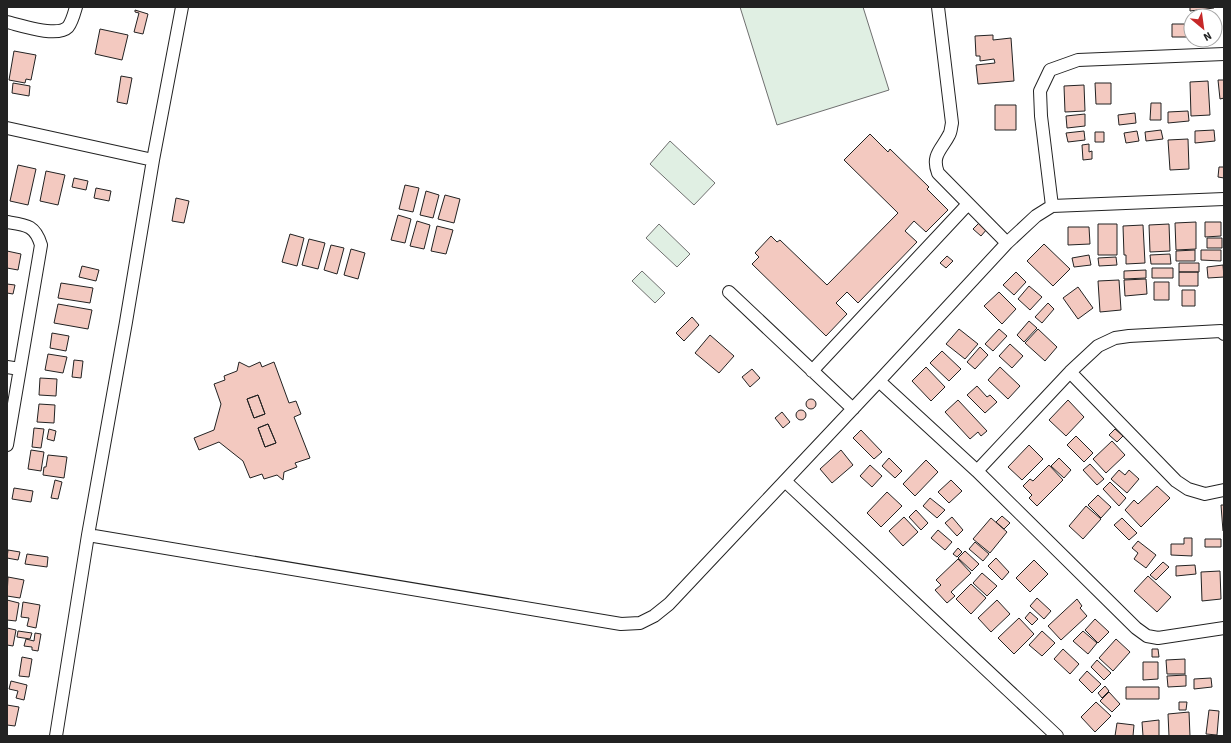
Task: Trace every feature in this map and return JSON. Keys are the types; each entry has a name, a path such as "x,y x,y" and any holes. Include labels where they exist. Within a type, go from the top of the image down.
{"street":[{"path":"7,22 52,32 61,31 67,28 76,7"},
{"path":"56,736 88,535 125,329 152,160 182,7"},
{"path":"938,7 952,123 949,135 937,153 935,162 936,167 938,173 1007,243"},
{"path":"1052,206 1041,116 1040,91 1050,70 1078,60 1224,54"},
{"path":"7,128 152,160"},
{"path":"88,535 621,624 640,623 654,616 669,604 1007,243 1036,216 1052,206 1224,199"},
{"path":"812,371 968,204"},
{"path":"7,222 26,225 34,230 41,245 7,445"},
{"path":"728,292 853,409"},
{"path":"977,471 1070,372 1098,346 1114,338 1129,336 1221,331 1224,334"},
{"path":"7,367 20,368"},
{"path":"1070,372 1176,481 1188,489 1205,494 1224,490"},
{"path":"879,381 977,471 1136,628 1146,636 1158,638 1224,628"},
{"path":"784,481 1057,736"}],"green space":[{"path":"740,7 863,7 889,90 777,125"},
{"path":"670,141 715,183 694,205 650,164"},
{"path":"659,224 690,254 677,267 646,238"},
{"path":"642,271 665,293 655,303 632,281"}],"building":[{"path":"1213,7 1214,8 1190,8"},
{"path":"135,10 148,14 143,34 134,32 139,13 135,12"},
{"path":"1172,24 1183,24 1183,37 1172,37"},
{"path":"100,29 128,35 122,60 95,54"},
{"path":"993,35 993,40 1011,38 1014,81 978,84 976,65 995,63 994,59 980,61 980,56 976,56 975,36"},
{"path":"14,51 36,55 31,80 26,79 25,83 9,80"},
{"path":"121,76 132,78 127,104 117,102"},
{"path":"1218,80 1224,80 1224,98 1220,99"},
{"path":"1208,81 1210,115 1191,116 1190,82"},
{"path":"13,83 30,86 29,96 12,93"},
{"path":"1095,83 1111,83 1111,104 1096,104"},
{"path":"1084,85 1085,111 1065,112 1064,86"},
{"path":"1151,103 1161,103 1161,120 1150,120"},
{"path":"995,105 1016,105 1016,130 995,130"},
{"path":"1188,111 1189,121 1168,123 1168,112"},
{"path":"1135,113 1136,123 1119,125 1118,115"},
{"path":"1085,114 1085,126 1067,128 1066,116"},
{"path":"1161,130 1163,139 1146,141 1145,132"},
{"path":"1214,130 1215,141 1195,143 1195,131"},
{"path":"1084,131 1085,140 1068,142 1066,133"},
{"path":"1137,131 1139,141 1126,143 1124,133"},
{"path":"1095,132 1104,132 1104,142 1095,142"},
{"path":"870,134 888,152 890,149 929,187 927,189 948,210 926,232 914,221 905,231 917,242 858,303 847,292 836,303 847,314 826,336 752,264 759,257 755,253 771,236 777,242 780,240 827,285 898,213 844,160"},
{"path":"1188,139 1189,169 1170,170 1168,140"},
{"path":"1089,144 1089,152 1092,151 1092,159 1083,160 1082,145"},
{"path":"18,165 36,169 28,205 10,201"},
{"path":"1219,167 1224,167 1224,178 1218,177"},
{"path":"46,171 65,175 58,205 40,201"},
{"path":"74,178 88,181 86,190 72,187"},
{"path":"405,185 419,188 413,212 399,209"},
{"path":"96,188 111,191 109,201 94,198"},
{"path":"426,191 439,195 433,218 420,215"},
{"path":"445,195 460,199 454,223 438,219"},
{"path":"176,198 189,201 184,223 172,221"},
{"path":"398,215 411,219 405,243 391,240"},
{"path":"417,221 430,225 424,249 410,246"},
{"path":"980,222 987,229 981,236 973,229"},
{"path":"1196,222 1196,249 1176,250 1175,223"},
{"path":"1205,222 1221,222 1221,236 1205,237"},
{"path":"1098,224 1117,224 1117,255 1098,255"},
{"path":"1169,224 1170,251 1150,252 1149,225"},
{"path":"1143,225 1145,263 1126,264 1126,255 1124,255 1123,226"},
{"path":"437,226 453,230 446,254 431,251"},
{"path":"1068,227 1089,227 1090,244 1068,245"},
{"path":"290,234 304,238 297,266 282,262"},
{"path":"1207,238 1222,238 1222,248 1207,248"},
{"path":"309,239 325,243 318,269 302,265"},
{"path":"1044,244 1070,269 1053,286 1027,261"},
{"path":"331,245 344,248 337,274 324,270"},
{"path":"351,249 365,253 358,279 344,275"},
{"path":"1195,250 1195,261 1176,261 1176,251"},
{"path":"1201,250 1221,250 1221,261 1201,260"},
{"path":"7,251 21,254 18,270 7,268"},
{"path":"1170,254 1171,264 1151,264 1150,255"},
{"path":"1089,255 1091,265 1074,267 1072,258"},
{"path":"947,256 953,261 946,268 940,263"},
{"path":"1116,257 1117,265 1099,266 1098,258"},
{"path":"1179,263 1199,263 1199,272 1179,272"},
{"path":"1223,265 1224,277 1208,278 1207,267"},
{"path":"82,266 99,270 96,281 79,277"},
{"path":"1152,268 1173,268 1173,278 1152,278"},
{"path":"1146,270 1146,278 1124,279 1124,271"},
{"path":"1016,272 1026,282 1014,295 1003,285"},
{"path":"1179,272 1198,272 1198,286 1179,286"},
{"path":"1146,279 1147,294 1125,296 1124,280"},
{"path":"1119,280 1121,310 1100,312 1098,281"},
{"path":"1154,282 1169,282 1169,300 1154,300"},
{"path":"61,283 93,288 90,303 58,298"},
{"path":"7,284 15,285 13,294 7,293"},
{"path":"1029,286 1042,297 1030,310 1018,299"},
{"path":"1078,287 1093,308 1078,319 1063,298"},
{"path":"1182,290 1195,290 1195,306 1182,306"},
{"path":"999,292 1016,309 1002,324 984,306"},
{"path":"1048,303 1054,309 1042,323 1035,317"},
{"path":"58,304 92,310 88,329 54,323"},
{"path":"692,317 699,325 684,341 676,333"},
{"path":"1029,321 1037,328 1024,342 1017,335"},
{"path":"959,329 978,344 965,359 946,344"},
{"path":"999,329 1007,336 993,351 985,344"},
{"path":"1038,329 1057,347 1045,361 1025,343"},
{"path":"52,333 69,336 66,351 50,348"},
{"path":"710,335 734,356 719,373 695,353"},
{"path":"1010,344 1023,356 1012,368 999,356"},
{"path":"980,347 988,355 975,369 967,362"},
{"path":"942,351 961,369 949,381 930,363"},
{"path":"48,354 67,357 63,373 45,370"},
{"path":"74,360 83,361 81,378 72,377"},
{"path":"239,362 249,367 260,362 262,367 274,362 289,403 296,401 301,414 294,417 310,458 295,463 297,467 284,472 283,480 277,475 264,479 262,474 250,478 243,461 219,442 199,450 194,438 214,430 221,404 214,384 225,380 224,376 237,371","holes":["258,395 265,414 254,418 247,399","268,424 276,443 265,447 258,428"]},
{"path":"926,367 945,387 931,401 912,381"},
{"path":"1000,367 1020,386 1008,399 988,380"},
{"path":"752,369 760,378 750,387 742,377"},
{"path":"40,378 57,379 56,396 39,395"},
{"path":"977,386 987,397 990,395 997,402 985,413 967,395"},
{"path":"258,395 265,414 254,418 247,399"},
{"path":"811,399 816,404 811,409 806,404"},
{"path":"958,400 987,431 981,436 978,432 970,439 945,412"},
{"path":"1068,400 1084,417 1066,436 1049,420"},
{"path":"39,404 55,405 54,423 37,422"},
{"path":"799,410 803,410 805,411 805,419 799,420 796,417 796,413"},
{"path":"782,412 790,422 783,428 775,418"},
{"path":"268,424 276,443 265,447 258,428"},
{"path":"34,428 44,429 41,448 32,447"},
{"path":"49,429 56,431 54,441 47,439"},
{"path":"1115,429 1123,436 1117,442 1109,435"},
{"path":"861,430 882,452 874,459 853,438"},
{"path":"1076,436 1093,453 1084,462 1067,445"},
{"path":"1112,441 1125,455 1106,473 1093,459"},
{"path":"1029,445 1043,459 1022,480 1008,467"},
{"path":"31,450 44,452 41,471 28,469"},
{"path":"841,450 853,465 832,483 820,469"},
{"path":"48,455 67,457 64,478 43,475"},
{"path":"889,458 902,471 895,478 882,466"},
{"path":"1059,458 1071,470 1064,478 1051,466"},
{"path":"926,460 938,472 915,496 903,484"},
{"path":"1090,464 1104,479 1097,485 1083,470"},
{"path":"870,465 882,476 872,487 860,476"},
{"path":"1049,465 1063,480 1037,506 1029,498 1032,495 1023,486 1030,479 1033,481"},
{"path":"1119,470 1125,475 1129,470 1139,479 1127,493 1111,479"},
{"path":"55,480 62,482 58,499 51,498"},
{"path":"951,480 962,491 949,503 938,492"},
{"path":"1110,482 1126,498 1119,506 1103,489"},
{"path":"1157,486 1170,498 1141,527 1125,510 1134,500 1138,504"},
{"path":"14,488 33,491 31,502 12,499"},
{"path":"887,492 902,506 881,527 867,513"},
{"path":"1098,495 1111,507 1101,518 1088,505"},
{"path":"930,498 945,510 937,518 923,506"},
{"path":"1221,505 1224,505 1224,531 1223,531"},
{"path":"1086,506 1101,519 1083,539 1069,526"},
{"path":"916,510 928,523 921,530 909,517"},
{"path":"1002,516 1010,523 1004,529 996,522"},
{"path":"904,517 918,532 903,546 889,531"},
{"path":"952,517 963,530 957,536 945,523"},
{"path":"991,518 1007,532 990,553 973,539"},
{"path":"1122,518 1137,533 1129,540 1114,525"},
{"path":"938,530 952,542 945,550 931,538"},
{"path":"1184,538 1192,538 1192,556 1171,555 1171,544 1184,544"},
{"path":"1205,539 1221,539 1221,547 1205,547"},
{"path":"1138,541 1156,555 1146,568 1134,559 1138,553 1132,548"},
{"path":"975,542 989,554 983,561 969,549"},
{"path":"958,548 962,552 957,557 953,554"},
{"path":"8,550 20,552 18,560 7,558"},
{"path":"965,551 979,564 972,571 958,558"},
{"path":"27,554 48,557 47,567 25,564"},
{"path":"996,558 1009,572 1002,580 988,566"},
{"path":"958,559 971,573 951,592 955,596 947,603 935,590 941,585 936,580"},
{"path":"1034,560 1048,574 1030,592 1016,578"},
{"path":"1163,562 1169,567 1156,580 1150,575"},
{"path":"1195,565 1196,574 1176,576 1176,566"},
{"path":"1220,571 1221,599 1202,601 1201,572"},
{"path":"982,573 997,586 987,596 973,583"},
{"path":"1148,576 1171,597 1157,612 1134,591"},
{"path":"8,577 24,580 20,598 7,596"},
{"path":"971,584 986,598 971,614 956,599"},
{"path":"1037,598 1051,611 1044,619 1030,606"},
{"path":"1077,599 1082,606 1080,608 1087,616 1061,640 1048,626"},
{"path":"7,600 19,603 16,621 7,620"},
{"path":"997,600 1010,614 991,632 978,618"},
{"path":"23,602 40,605 36,628 27,626 29,618 21,617"},
{"path":"1030,612 1038,619 1032,625 1025,618"},
{"path":"1019,618 1034,634 1014,654 998,638"},
{"path":"1095,619 1109,632 1098,643 1085,630"},
{"path":"7,628 16,630 13,646 7,645"},
{"path":"18,631 32,633 30,639 17,637"},
{"path":"1042,631 1055,643 1042,656 1029,645"},
{"path":"1083,631 1097,643 1088,654 1073,641"},
{"path":"35,633 41,634 38,651 32,650 32,647 24,646 26,639 34,641"},
{"path":"1116,639 1130,652 1113,671 1099,658"},
{"path":"1063,649 1079,664 1070,674 1054,659"},
{"path":"1152,649 1158,649 1159,657 1152,657"},
{"path":"22,657 32,659 29,677 19,676"},
{"path":"1185,659 1185,674 1167,674 1166,660"},
{"path":"1097,660 1111,673 1104,680 1091,667"},
{"path":"1143,662 1158,662 1158,679 1143,680"},
{"path":"1087,671 1101,684 1092,693 1079,680"},
{"path":"1186,675 1186,686 1168,687 1167,676"},
{"path":"1211,678 1212,687 1194,689 1194,679"},
{"path":"11,681 27,685 24,700 16,698 18,691 9,689"},
{"path":"1105,686 1109,691 1102,698 1098,693"},
{"path":"1126,687 1159,687 1159,699 1126,699"},
{"path":"1109,692 1120,704 1112,712 1100,701"},
{"path":"1096,702 1111,716 1095,732 1081,717"},
{"path":"1179,702 1187,702 1186,710 1179,710"},
{"path":"7,705 19,707 15,726 7,725"},
{"path":"1209,710 1219,711 1217,735 1206,734"},
{"path":"1189,712 1190,736 1169,736 1168,714"},
{"path":"1159,720 1159,736 1143,736 1142,722"},
{"path":"1117,723 1134,725 1133,736 1115,736"}]}
